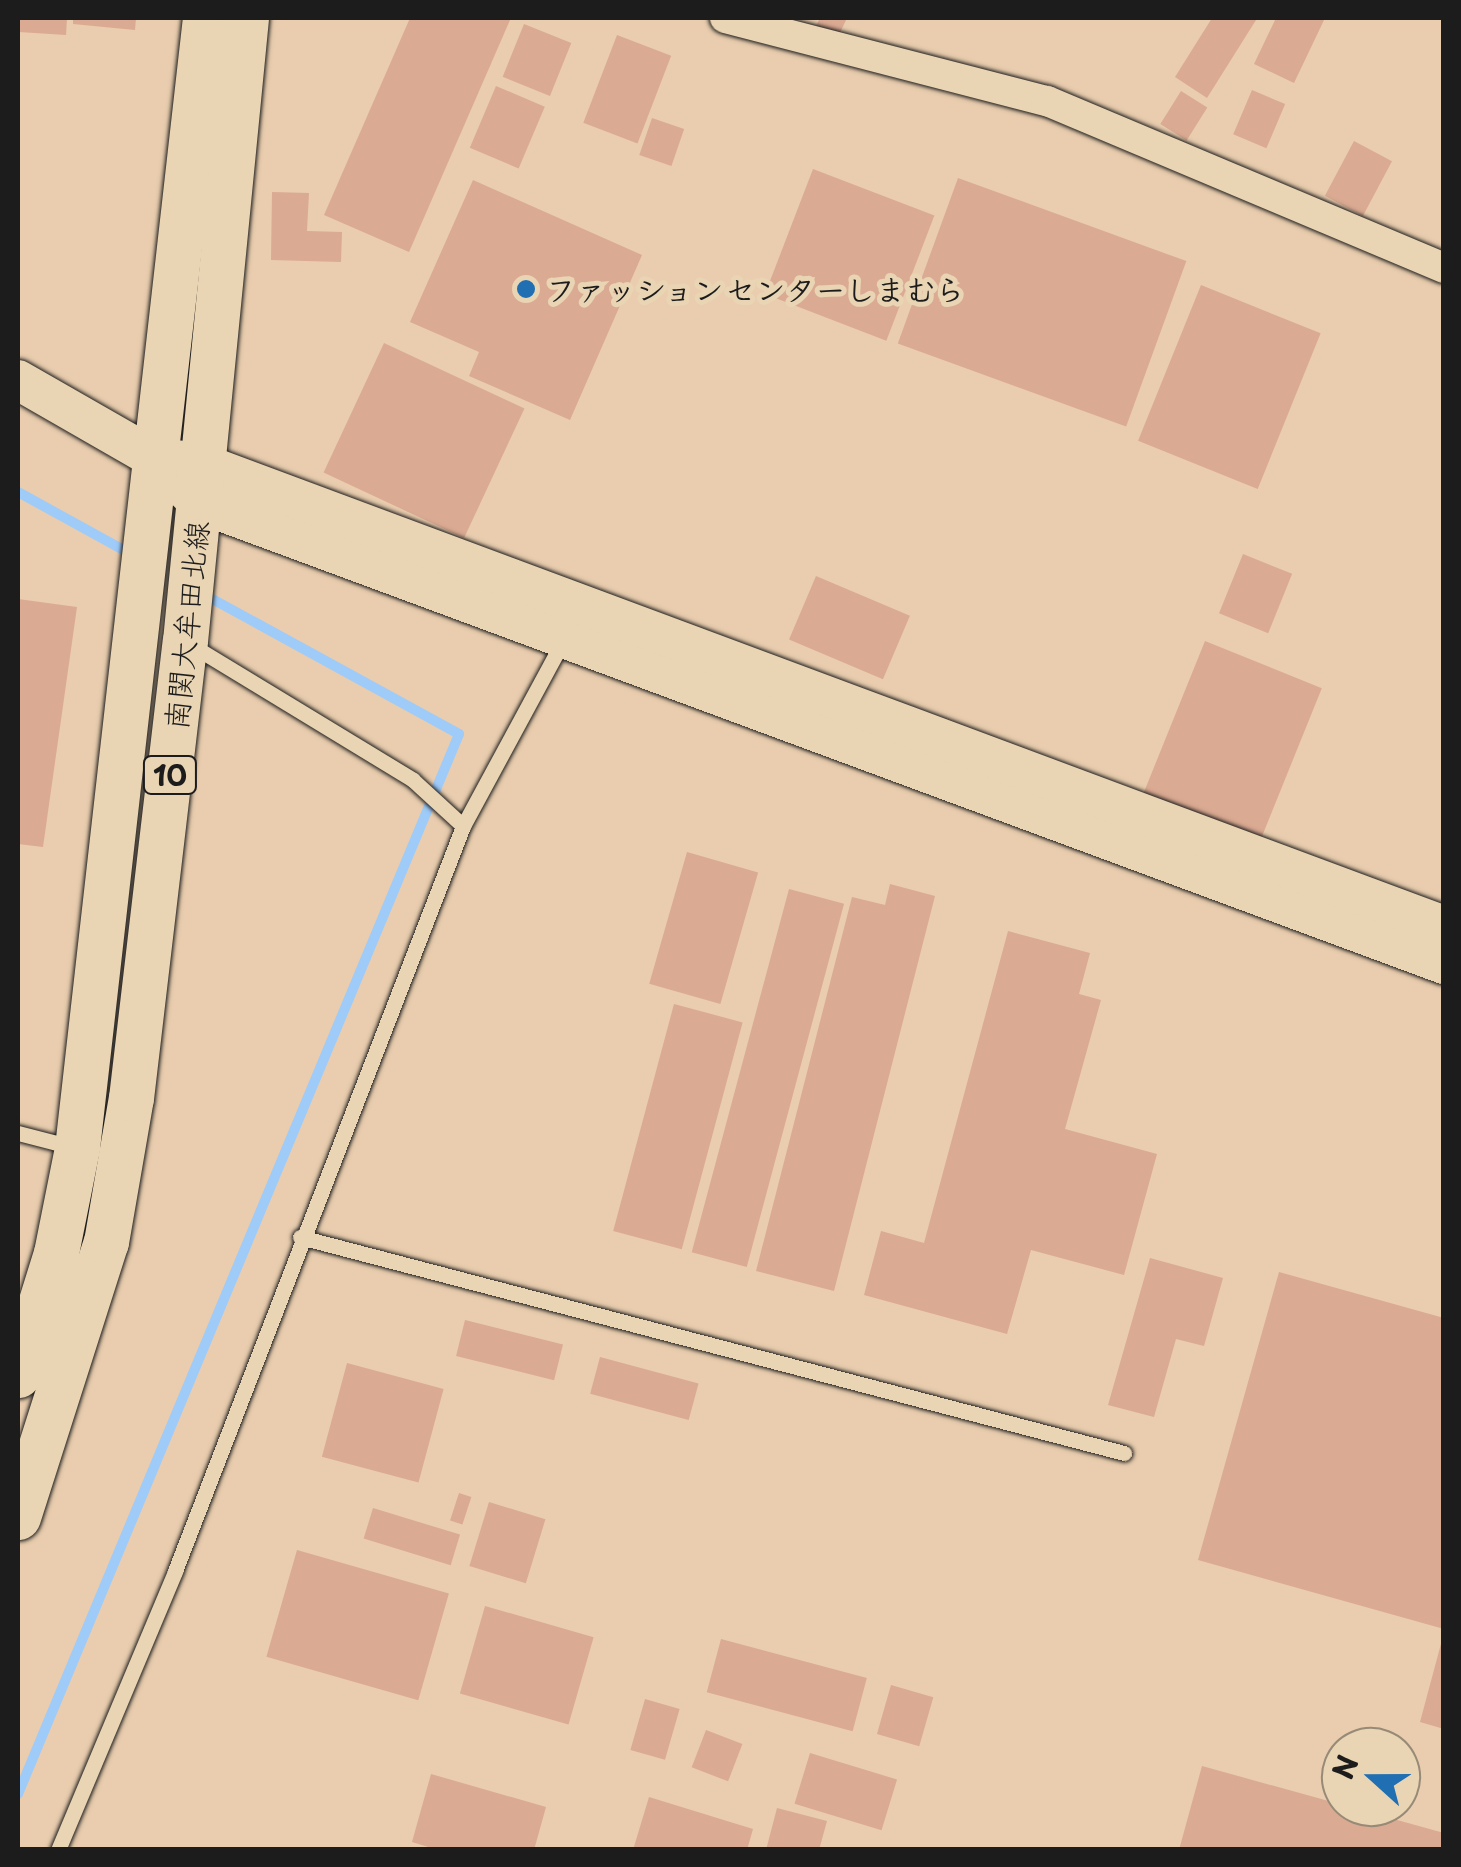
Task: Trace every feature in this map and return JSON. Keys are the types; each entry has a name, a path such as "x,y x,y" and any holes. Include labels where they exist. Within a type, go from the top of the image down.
{"main road":[{"name":"南関大牟田北線","path":"18,1517 91,1294 98,1154 154,458 204,18"},
{"name":"南関大牟田北線","path":"18,1375 56,1252 98,1154 184,641 246,18"}],"street":[{"path":"725,18 1047,102 1444,268"},
{"path":"18,380 198,482 574,620 1444,926"},
{"path":"574,620 1444,964"}],"lane":[{"path":"58,1850 175,1571 300,1237 463,826 574,620"},
{"path":"184,641 413,780 463,826"},
{"path":"18,1133 98,1154"},
{"path":"300,1237 1124,1453"}],"building":[{"path":"19,18 67,18 66,35 19,32"},
{"path":"73,18 136,18 135,30 73,24"},
{"path":"410,18 510,20 409,252 324,215"},
{"path":"820,18 847,18 836,41 814,30"},
{"path":"1212,18 1256,20 1207,98 1175,77"},
{"path":"1276,18 1325,18 1294,83 1254,64"},
{"path":"524,24 571,43 550,96 503,77"},
{"path":"617,35 671,56 637,144 583,123"},
{"path":"496,86 545,107 519,168 470,148"},
{"path":"1252,90 1285,104 1266,148 1233,134"},
{"path":"1181,91 1207,107 1187,141 1160,124"},
{"path":"652,118 684,129 671,166 639,155"},
{"path":"1354,141 1392,161 1363,216 1325,196"},
{"path":"813,169 934,216 886,341 765,294"},
{"path":"958,178 1186,261 1126,426 898,343"},
{"name":"ファッションセンターしまむら","path":"473,180 642,255 570,420 469,376 479,352 410,322"},
{"path":"272,192 309,193 307,231 342,232 341,262 271,260"},
{"path":"1201,285 1321,333 1258,489 1138,441"},
{"path":"384,343 524,409 464,538 324,473"},
{"path":"1243,554 1292,574 1268,633 1219,613"},
{"path":"816,576 910,616 883,679 789,640"},
{"path":"18,599 77,607 43,847 18,844"},
{"path":"1205,641 1322,688 1260,841 1143,794"},
{"path":"687,852 758,872 720,1004 649,984"},
{"path":"890,884 935,896 834,1291 756,1271 852,897 885,905"},
{"path":"789,889 844,904 747,1267 692,1252"},
{"path":"1008,931 1090,953 1079,994 1101,1000 1065,1129 1157,1154 1124,1275 1031,1250 1007,1334 864,1295 881,1231 924,1243"},
{"path":"674,1004 743,1022 682,1249 613,1231"},
{"path":"1150,1258 1223,1278 1204,1346 1176,1339 1154,1417 1108,1405"},
{"path":"1279,1272 1444,1318 1444,1629 1198,1560"},
{"path":"465,1320 563,1344 554,1380 456,1356"},
{"path":"600,1357 699,1383 689,1420 590,1394"},
{"path":"347,1363 444,1389 418,1483 322,1457"},
{"path":"459,1493 471,1497 462,1525 450,1521"},
{"path":"489,1502 545,1519 526,1583 469,1566"},
{"path":"373,1508 460,1535 451,1565 364,1539"},
{"path":"297,1550 449,1594 418,1700 266,1657"},
{"path":"485,1606 594,1637 569,1725 460,1693"},
{"path":"721,1639 867,1678 853,1731 707,1692"},
{"path":"1444,1640 1444,1729 1420,1722"},
{"path":"891,1685 933,1697 919,1746 877,1734"},
{"path":"645,1699 680,1709 665,1760 630,1750"},
{"path":"706,1730 742,1744 728,1781 692,1767"},
{"path":"810,1753 897,1780 882,1830 795,1804"},
{"path":"1202,1766 1321,1799 1321,1827 1421,1827 1444,1833 1444,1850 1179,1850"},
{"path":"431,1774 546,1807 534,1850 438,1850 412,1842"},
{"path":"649,1797 753,1829 747,1850 633,1850"},
{"path":"777,1808 827,1821 819,1850 766,1850"}],"waterway":[{"path":"18,492 131,554"},
{"path":"18,1794 459,734 203,594"}],"place":[{"name":"ファッションセンターしまむら","path":"526,289"}]}
